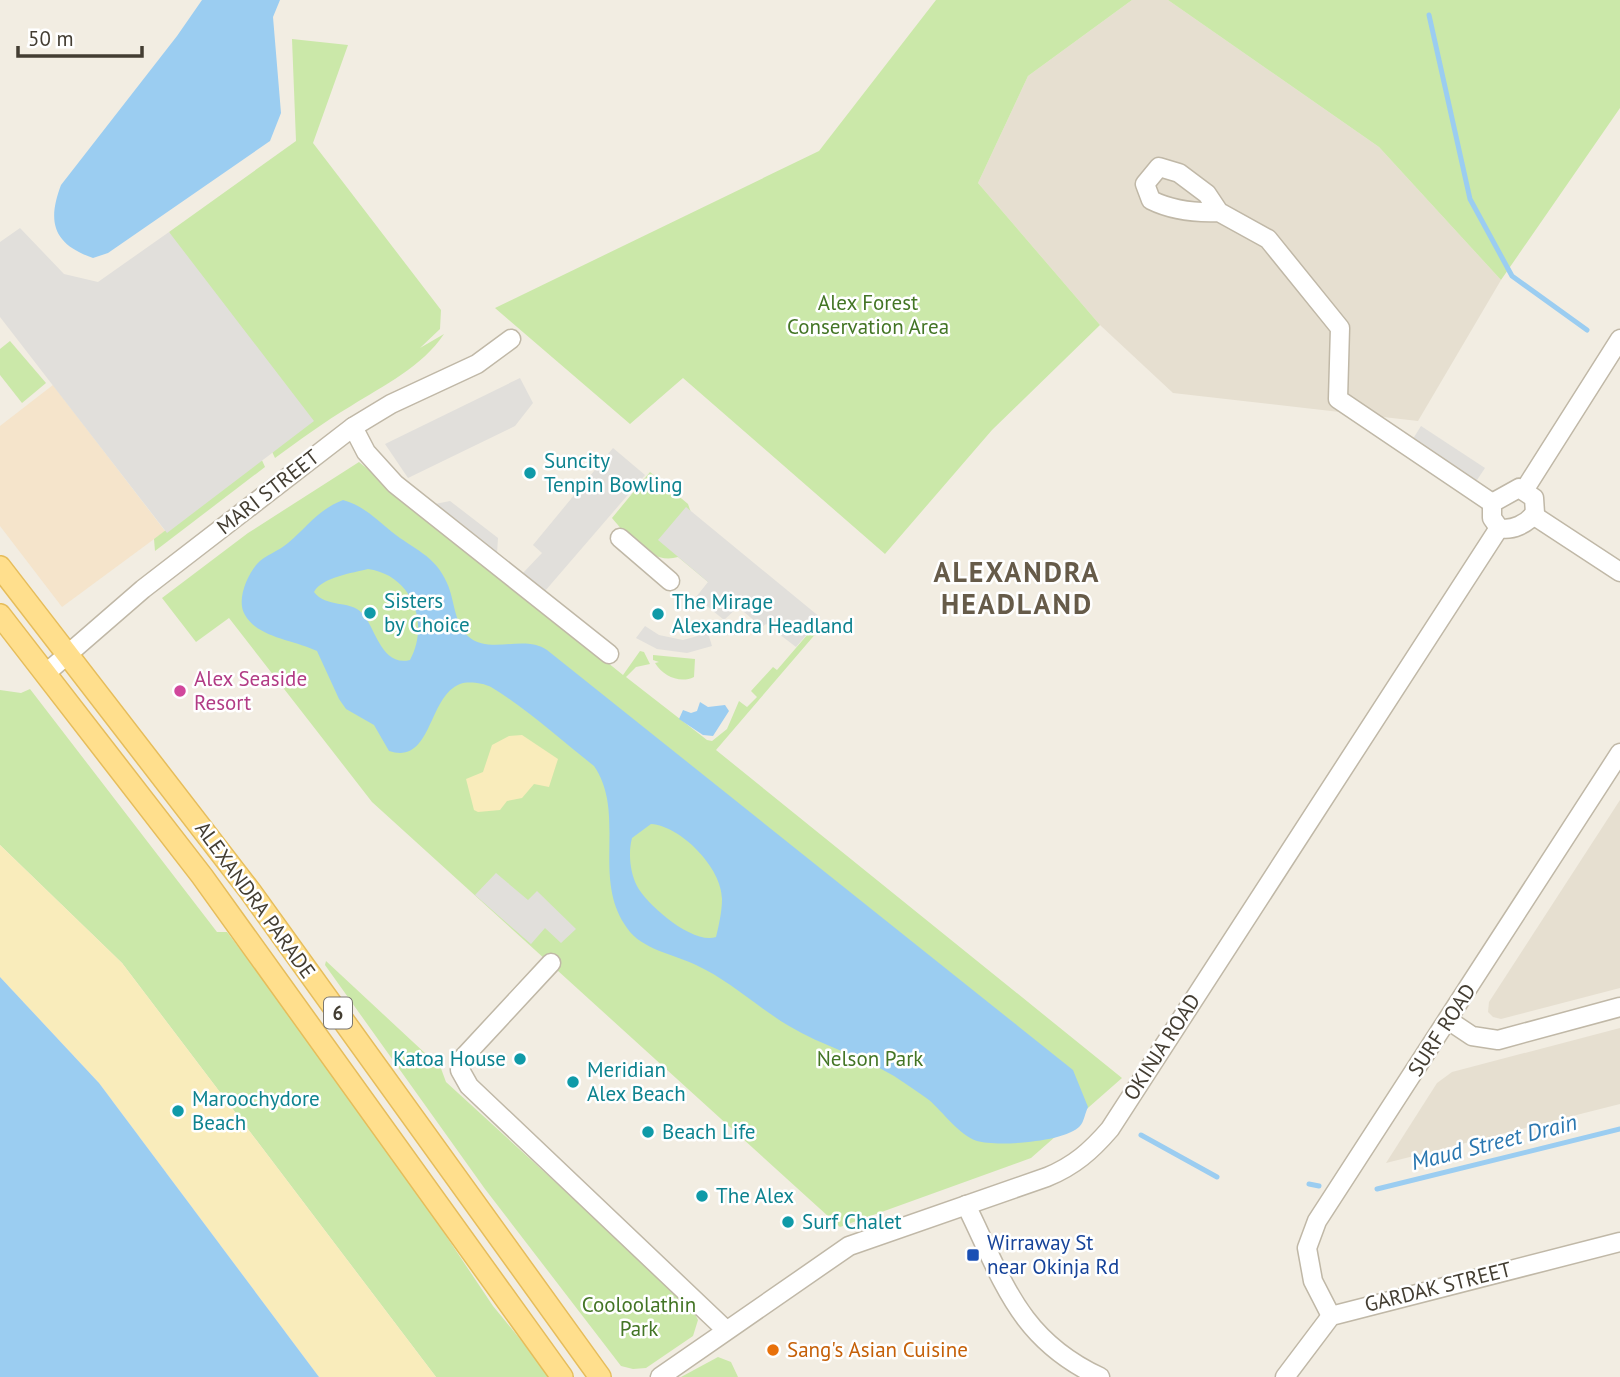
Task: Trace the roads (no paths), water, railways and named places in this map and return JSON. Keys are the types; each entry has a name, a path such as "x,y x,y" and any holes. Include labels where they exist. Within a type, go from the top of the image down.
{"main road":[{"name":"ALEXANDRA PARADE","path":"0,567 250,891 600,1377"},
{"name":"ALEXANDRA PARADE","path":"0,615 202,876 562,1377"}],"street":[{"path":"1219,212 1268,239 1340,328 1338,399 1492,503"},
{"name":"MARI STREET","path":"45,674 143,589 353,427 391,404 477,364 511,339"},
{"path":"1525,489 1620,339"},
{"path":"353,427 366,452 395,484 609,654"},
{"path":"1492,503 1512,489 1525,489 1534,498 1533,515"},
{"path":"1492,503 1492,518 1499,528 1510,529 1533,515"},
{"path":"1533,515 1620,572"},
{"name":"OKINJA ROAD","path":"660,1377 849,1246 1070,1168 1093,1150 1110,1129 1499,528"},
{"path":"620,538 670,582"},
{"name":"SURF ROAD","path":"1331,1316 1313,1281 1307,1248 1317,1221 1620,753"},
{"path":"551,963 461,1060 460,1070 469,1086 726,1330"},
{"path":"1448,1020 1472,1036 1498,1040 1620,1007"},
{"path":"966,1205 1011,1299 1029,1327 1057,1352 1100,1377"},
{"name":"GARDAK STREET","path":"1331,1316 1620,1242"},
{"path":"1285,1377 1331,1316"}],"water":[{"path":"202,0 280,0 273,17 281,113 270,141 108,253 93,258 69,246 57,230 54,210 61,185"},
{"path":"343,500 357,506 430,559 447,583 460,626 469,637 487,644 528,644 547,650 1073,1070 1088,1107 1080,1126 1061,1136 1031,1142 977,1141 958,1129 929,1100 894,1076 777,1019 708,971 641,942 627,928 611,889 608,805 594,766 531,715 491,687 475,683 460,684 449,691 441,702 422,739 414,748 403,753 389,751 374,725 346,709 317,651 259,629 251,623 243,609 244,588 257,564 284,546 320,513","holes":["368,569 383,573 396,581 413,603 418,631 410,660 392,658 380,645 367,620 357,609 325,600 314,592 331,579","651,824 675,832 687,840 715,874 722,899 716,937 695,935 672,922 650,903 637,886 630,862 632,838"]},
{"path":"700,702 708,707 725,705 729,711 713,736 703,735 679,719 683,710 691,713 697,711"},
{"path":"0,977 99,1083 319,1377 0,1377"}],"waterway":[{"path":"1429,15 1470,199 1512,276 1587,330"},
{"name":"Maud Street Drain","path":"1377,1189 1620,1129"},
{"name":"Maud Street Drain","path":"1141,1135 1217,1177"},
{"path":"1309,1184 1319,1186"}],"place":[{"name":"Suncity Tenpin Bowling","path":"530,473"},
{"name":"Sisters by Choice","path":"370,613"},
{"name":"The Mirage Alexandra Headland","path":"658,614"},
{"name":"Alex Seaside Resort","path":"180,691"},
{"name":"Katoa House","path":"520,1059"},
{"name":"Meridian Alex Beach","path":"573,1082"},
{"name":"Maroochydore Beach","path":"178,1111"},
{"name":"Beach Life","path":"648,1132"},
{"name":"The Alex","path":"702,1196"},
{"name":"Surf Chalet","path":"788,1222"},
{"name":"Wirraway St near Okinja Rd","path":"973,1255"},
{"name":"Sang's Asian Cuisine","path":"773,1350"}],"district":[{"name":"ALEXANDRA HEADLAND","path":"1017,588"}],"park label":[{"name":"Alex Forest Conservation Area","path":"868,315"},
{"name":"Nelson Park","path":"870,1059"},
{"name":"Cooloolathin Park","path":"639,1317"}]}
